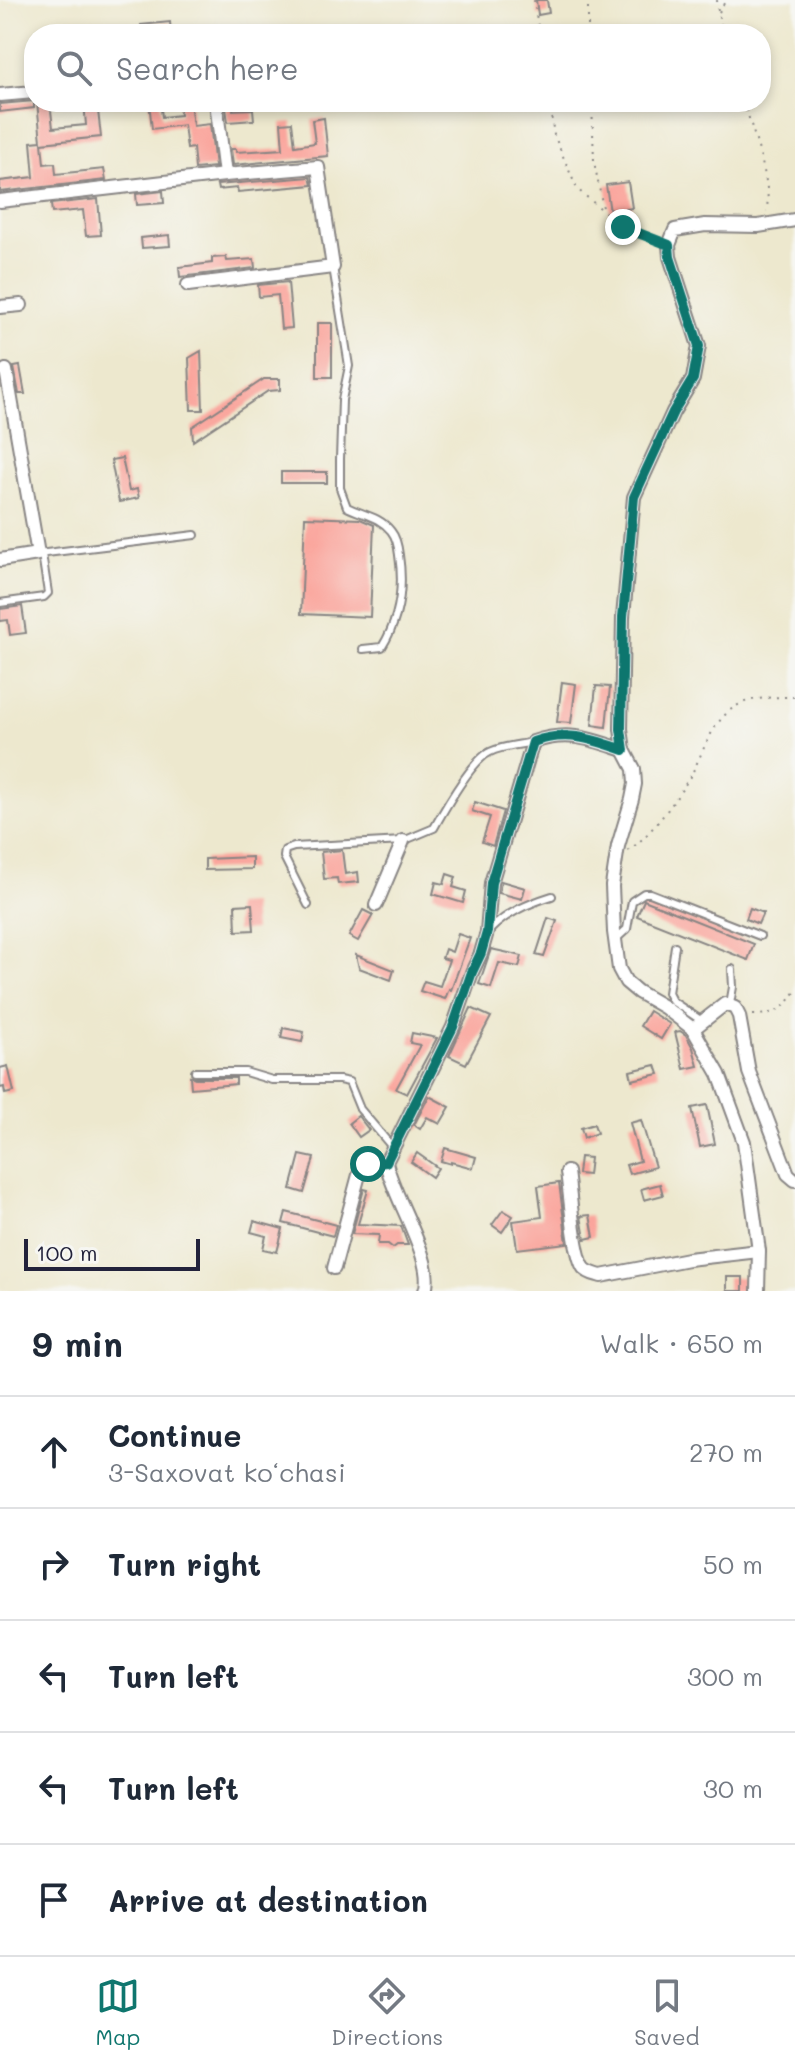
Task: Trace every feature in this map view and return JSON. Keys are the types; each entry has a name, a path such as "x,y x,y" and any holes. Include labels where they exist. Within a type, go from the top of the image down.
{"street":[{"path":"0,95 24,93"},
{"path":"217,112 225,175"},
{"path":"0,201 318,167 333,267 188,285"},
{"path":"758,1291 759,1251 744,1142 697,1025 638,992 626,982 619,969 612,886 616,857 635,784 634,769 624,750 621,729 623,617 634,497 673,412 693,379 699,346 670,257 669,245 675,230 705,225 758,226 795,220"},
{"path":"0,307 21,305"},
{"path":"0,560 40,554 6,370"},
{"path":"425,1291 426,1269 388,1177 386,1162 453,1027 481,953 487,932 491,883 533,742 549,737 582,736 624,750"},
{"path":"376,905 403,841"},
{"path":"697,1025 725,1004 735,1008 749,1072 788,1174 795,1180"},
{"path":"334,1268 360,1171 368,1164 386,1162"},
{"path":"567,1172 583,1267 592,1274 601,1276 688,1259 759,1251"}],"lane":[{"path":"333,267 349,366 342,400 340,488 347,507 373,516 392,532 401,566 402,588 392,631 382,647 363,649"},
{"path":"0,603 44,597 48,593 40,554 195,535"},
{"path":"308,905 284,857 285,850 403,841 434,828 470,772 488,752 533,742"},
{"path":"615,940 627,929 632,901 644,893 760,936"},
{"path":"487,932 499,920 523,905 552,896"},
{"path":"675,946 668,993 672,1001 697,1025"},
{"path":"730,1004 732,969"},
{"path":"195,1072 245,1072 272,1080 349,1082 360,1109 392,1147"}],"path":[{"path":"534,0 538,24"},
{"path":"588,0 588,24"},
{"path":"717,0 721,24"},
{"path":"718,13 726,0"},
{"path":"551,112 554,135 577,189 623,227 669,245"},
{"path":"592,112 594,161 603,209"},
{"path":"747,112 768,189 768,207 758,226"},
{"path":"616,857 631,849 657,824 690,777 705,744 728,713 741,704 795,697"},
{"path":"739,1016 773,1013 790,1001 795,992"}],"building":[{"path":"536,0 547,0 549,13 538,15"},
{"path":"24,102 24,109 0,112 0,104"},
{"path":"38,112 51,112 53,128 86,125 85,112 98,112 101,137 42,143 44,164 55,163 56,174 104,169 106,180 0,192 0,181 34,177 31,142 41,141"},
{"path":"150,112 161,112 162,117 191,112 193,126 210,124 215,167 195,169 193,148 187,149 184,125 152,129"},
{"path":"226,112 253,112 254,120 228,122"},
{"path":"324,118 328,156 233,165 231,149 236,149 236,152 283,149 281,123 292,122 295,146 315,143 312,120"},
{"path":"310,177 312,185 238,192 237,188 218,190 217,185"},
{"path":"628,182 632,208 610,212 606,185"},
{"path":"163,191 164,203 137,205 136,194"},
{"path":"98,199 101,235 86,236 83,210 52,213 51,204"},
{"path":"169,235 170,246 142,248 141,238"},
{"path":"226,257 227,261 254,259 255,268 180,277 179,267 212,263 212,258"},
{"path":"288,282 292,328 281,329 278,295 259,297 258,285"},
{"path":"317,323 332,323 332,377 317,377"},
{"path":"201,351 203,410 191,410 189,358"},
{"path":"20,366 25,394 19,394 14,367"},
{"path":"264,379 280,379 280,390 268,391 193,441 192,427"},
{"path":"122,458 129,491 137,489 139,498 119,502 111,460"},
{"path":"281,472 327,472 327,483 281,483"},
{"path":"305,517 360,519 374,525 370,617 301,614"},
{"path":"22,606 26,633 10,635 8,620 0,621 0,609"},
{"path":"562,682 576,684 571,723 557,722"},
{"path":"596,686 610,687 606,727 592,725"},
{"path":"475,802 503,811 493,846 482,842 490,817 472,811"},
{"path":"342,850 345,874 358,872 359,882 338,884 337,878 324,879 321,852"},
{"path":"252,857 252,869 205,870 205,859"},
{"path":"447,874 456,877 453,887 466,891 463,903 433,894 436,882 444,884"},
{"path":"501,881 525,888 522,899 499,893"},
{"path":"644,900 754,944 748,960 637,916"},
{"path":"252,904 254,930 236,931 235,905"},
{"path":"750,908 763,913 758,924 746,919"},
{"path":"363,910 373,915 358,941 349,936"},
{"path":"548,918 557,921 544,957 536,955"},
{"path":"458,934 470,938 445,999 420,991 424,981 440,986 449,960 442,958 445,949 452,952"},
{"path":"491,949 522,956 519,967 499,963 491,988 479,984"},
{"path":"356,955 394,970 391,980 359,968"},
{"path":"471,1008 491,1017 466,1064 449,1056"},
{"path":"649,1011 670,1024 661,1039 640,1026"},
{"path":"283,1028 304,1032 302,1042 281,1038"},
{"path":"680,1031 693,1048 698,1066 684,1069 675,1032"},
{"path":"412,1033 437,1038 407,1094 396,1089 420,1045 410,1043"},
{"path":"656,1065 659,1074 632,1080 630,1071"},
{"path":"8,1066 14,1092 5,1094 4,1087 0,1088 0,1068"},
{"path":"190,1076 236,1078 236,1084 191,1088"},
{"path":"429,1096 450,1107 440,1124 427,1117 420,1129 414,1125"},
{"path":"707,1105 715,1144 700,1147 692,1108"},
{"path":"358,1116 369,1130 359,1137 349,1123"},
{"path":"641,1120 655,1167 629,1174 626,1165 640,1161 630,1123"},
{"path":"594,1124 597,1133 584,1138 581,1128"},
{"path":"445,1148 476,1157 473,1168 441,1161"},
{"path":"417,1153 438,1168 432,1177 411,1162"},
{"path":"300,1155 314,1158 304,1193 291,1189"},
{"path":"580,1157 590,1158 588,1175 578,1174"},
{"path":"559,1183 567,1243 517,1249 513,1221 542,1217 538,1186"},
{"path":"660,1184 663,1195 644,1200 641,1189"},
{"path":"364,1189 368,1190 358,1224 401,1226 408,1245 393,1248 388,1244 378,1244 379,1235 352,1234"},
{"path":"503,1210 513,1216 502,1232 492,1225"},
{"path":"286,1212 336,1225 333,1236 283,1223"},
{"path":"590,1215 594,1237 585,1239 581,1216"},
{"path":"254,1221 283,1229 277,1252 263,1249 266,1236 251,1232"},
{"path":"727,1277 743,1277 743,1291 727,1291"}],"route":[{"path":"368,1164 386,1162 453,1027 486,939 491,883 533,742 549,737 582,736 624,750 621,729 623,617 634,497 673,412 693,379 699,346 670,257 669,245 623,227"}]}
